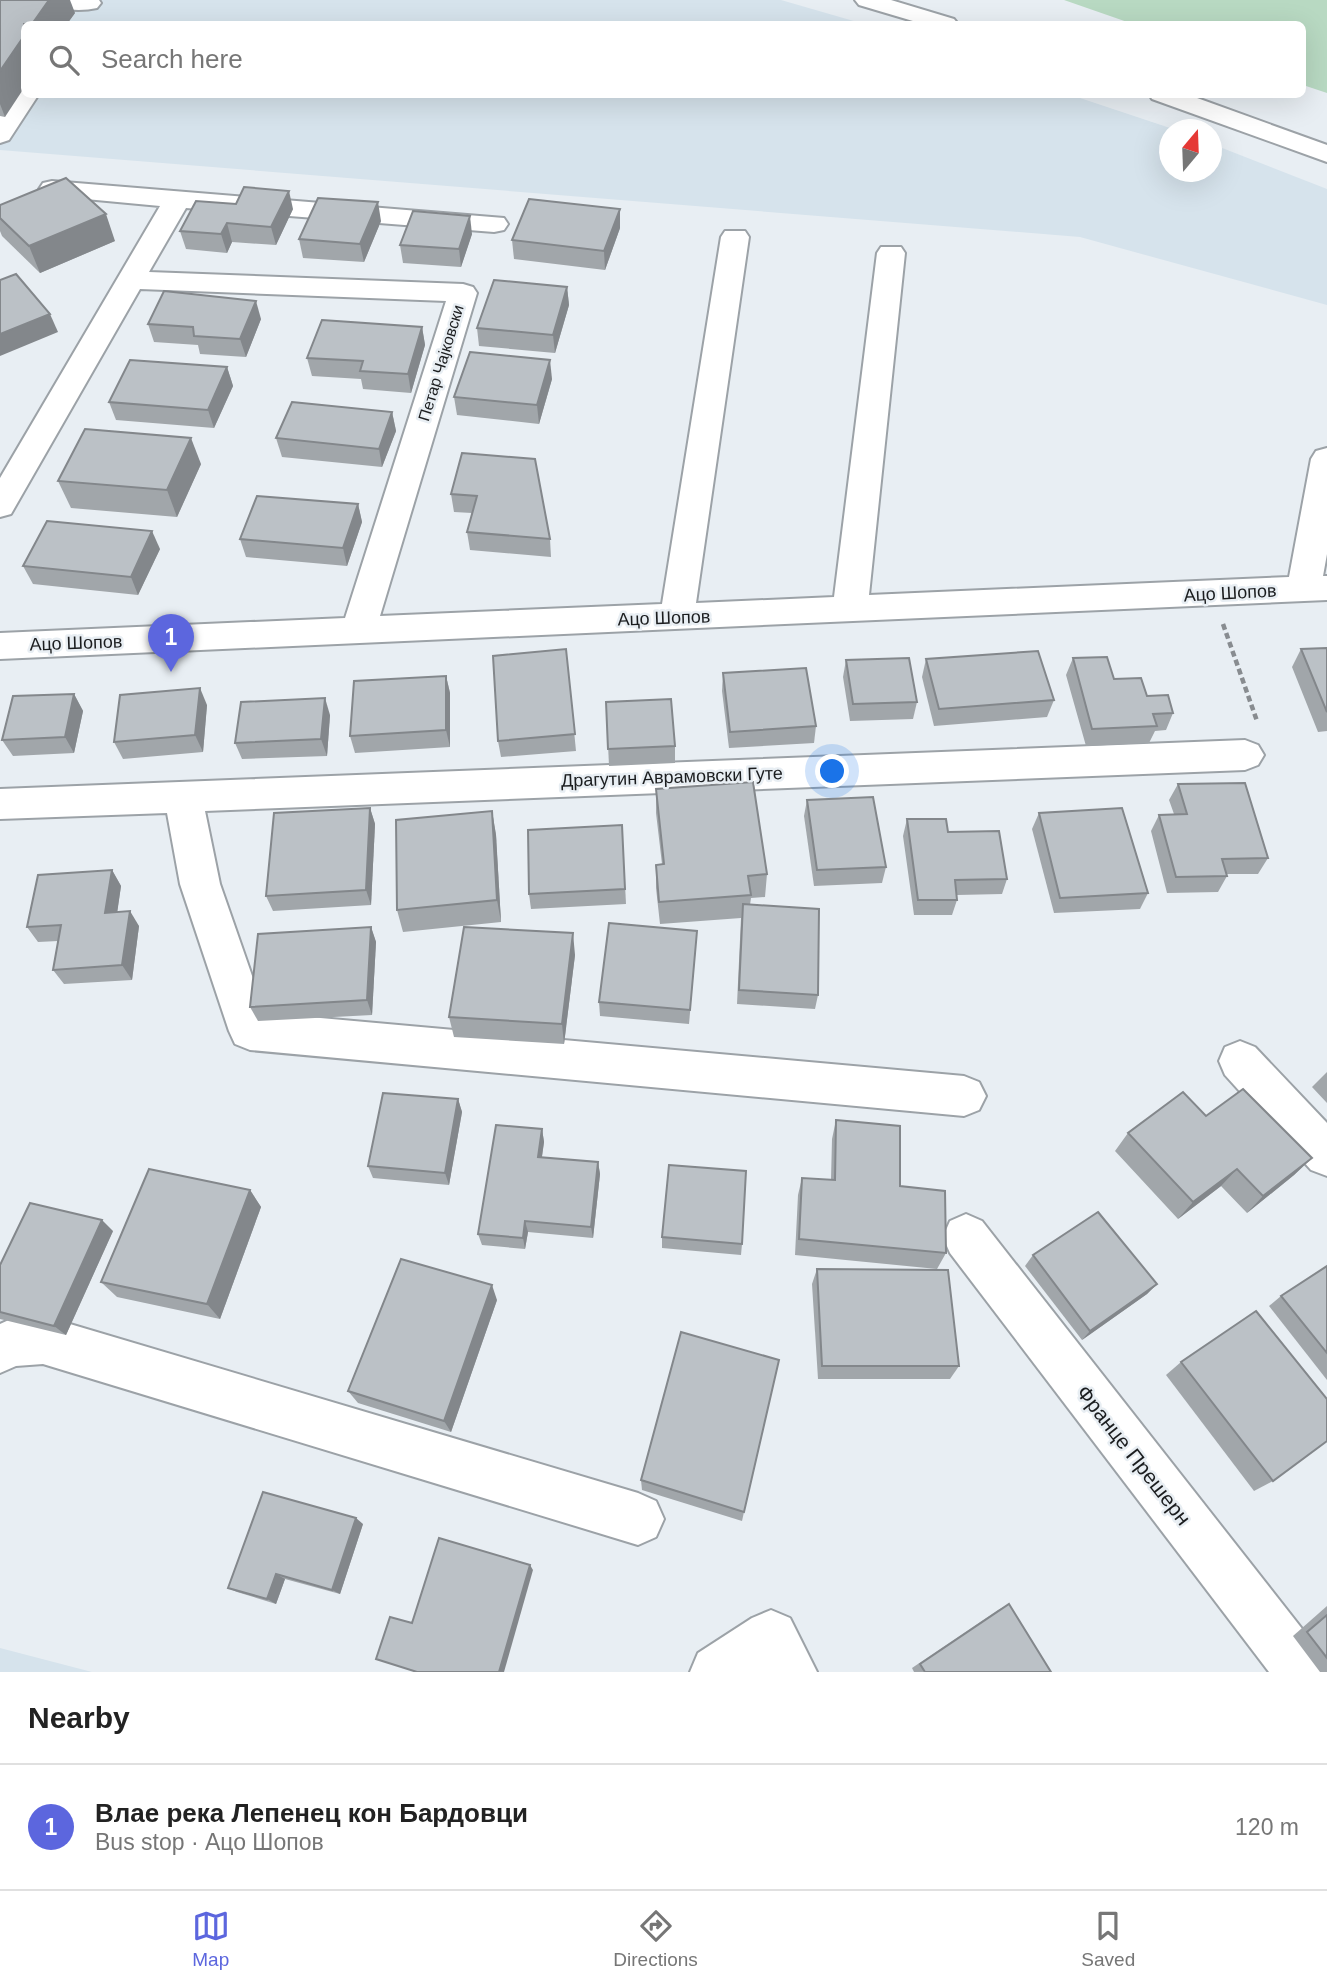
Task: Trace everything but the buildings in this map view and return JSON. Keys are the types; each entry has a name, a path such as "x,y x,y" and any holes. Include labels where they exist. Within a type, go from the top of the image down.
{"street":[{"path":"49,0 89,3"},
{"path":"867,0 936,21"},
{"path":"0,135 24,98"},
{"path":"1172,98 1327,154"},
{"path":"52,189 494,224"},
{"path":"0,506 177,200"},
{"path":"677,617 735,237"},
{"path":"850,610 891,253"},
{"name":"Петар Чајковски","path":"130,280 463,293 358,631"},
{"path":"1315,589 1327,459"},
{"name":"Ацо Шопов","path":"0,646 1315,589"},
{"name":"Драгутин Аврамовски Гуте","path":"0,804 1245,755"},
{"path":"183,796 200,884 250,1031 964,1096"},
{"path":"1240,1061 1327,1155"},
{"name":"Франце Прешерн","path":"965,1237 1302,1672"},
{"path":"0,1349 11,1343 43,1340 638,1519"},
{"path":"717,1672 771,1637 790,1672"}],"path":[{"path":"1228,637 1269,755 1245,755"}],"shaded area":[{"path":"0,0 781,0 854,21 21,21 21,98 1080,98 1159,124 1159,182 1222,182 1222,148 1327,189 1327,305 1080,237 0,150"},
{"path":"0,1648 92,1672 0,1672"}],"green space":[{"path":"1064,0 1327,0 1327,93 1306,86 1306,21 1124,21"}],"place":[{"name":"Влае река Лепенец кон Бардовци","path":"171,672"}]}
